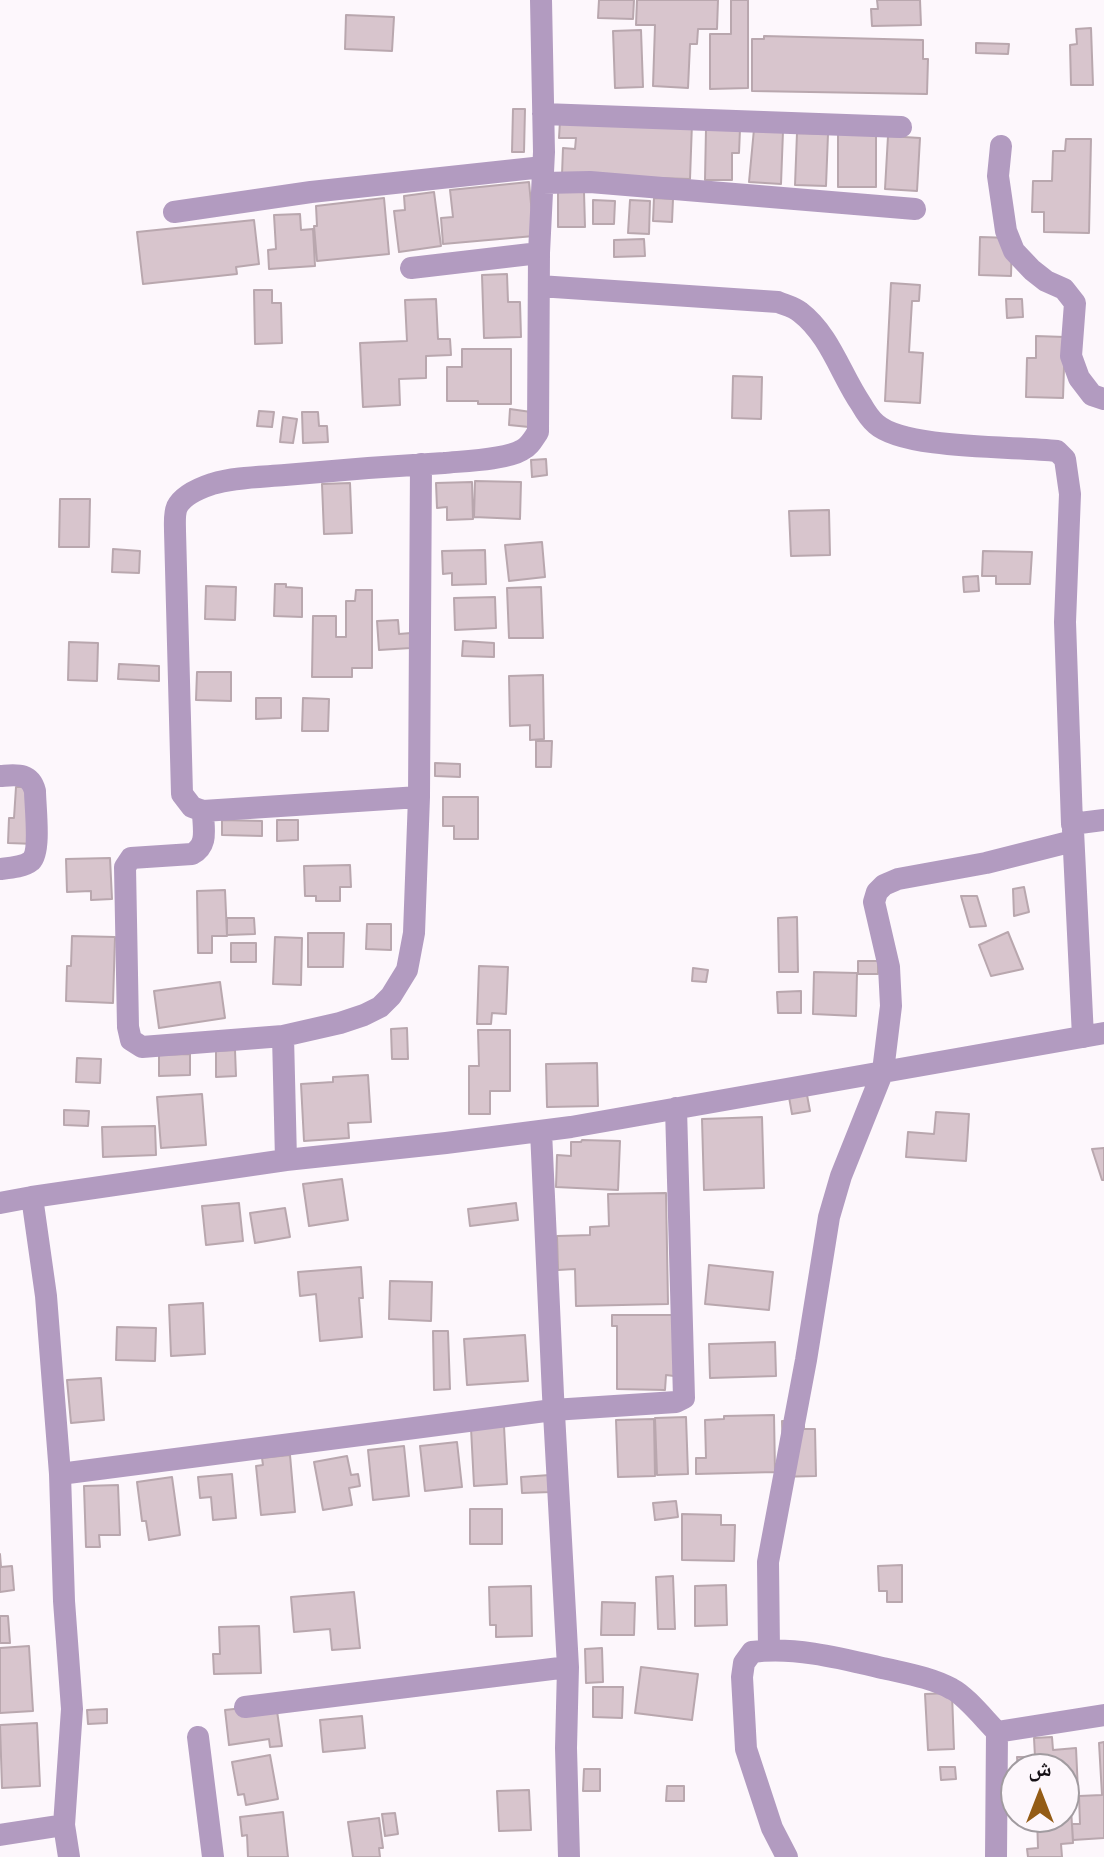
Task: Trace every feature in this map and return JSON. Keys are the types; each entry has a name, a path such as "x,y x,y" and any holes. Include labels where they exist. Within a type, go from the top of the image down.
{"street":[{"path":"419,797 203,811 192,807 182,794 175,517 178,505 190,494 212,484 237,479 466,461 510,455 531,443 538,432 539,253 543,175 541,0"},
{"path":"543,114 901,127"},
{"path":"1001,146 998,176 1006,231 1014,251 1046,281 1064,289 1075,303 1071,356 1085,387 1092,395 1104,399"},
{"path":"174,212 311,192 543,175 590,182 915,209"},
{"path":"411,268 539,253"},
{"path":"0,1203 286,1160 541,1131 1094,1035 1073,833 1065,622 1070,494 1065,459 1057,451 970,446 900,437 876,425 850,388 815,326 798,310 778,302 539,286"},
{"path":"203,811 204,844 199,850 192,854 131,858 125,867 128,1027 131,1040 142,1047 283,1036 340,1023 380,1007 391,996 407,970 414,933 419,797 421,464"},
{"path":"0,776 22,775 33,782 36,849 30,862 0,869"},
{"path":"769,1650 768,1562 829,1217 841,1176 883,1071 891,1006 889,967 874,902 877,892 898,879 986,863 1104,820"},
{"path":"283,1036 286,1160"},
{"path":"60,1474 553,1410 676,1402 684,1398 676,1108"},
{"path":"541,1131 568,1667 566,1748 569,1857"},
{"path":"32,1197 46,1296 60,1474 64,1601 72,1709 64,1825 69,1857"},
{"path":"787,1857 772,1828 746,1749 742,1677 744,1663 752,1652 769,1650 831,1658 927,1678 955,1690 997,1732 996,1857"},
{"path":"245,1707 568,1667"},
{"path":"997,1732 1104,1715"},
{"path":"198,1737 213,1857"},
{"path":"0,1835 64,1825"}],"building":[{"path":"599,0 634,0 633,19 598,18"},
{"path":"637,0 718,0 717,29 698,29 697,44 690,44 688,88 653,86 655,25 636,25"},
{"path":"731,0 748,0 748,88 710,89 710,34 731,34"},
{"path":"877,0 920,0 921,25 872,26 871,9 878,9"},
{"path":"346,15 394,17 392,51 345,49"},
{"path":"1091,28 1093,85 1071,85 1070,45 1077,44 1076,29"},
{"path":"641,30 643,87 615,88 613,31"},
{"path":"764,36 923,40 923,59 928,59 927,94 752,91 752,39 764,39"},
{"path":"976,43 1009,44 1008,54 976,53"},
{"path":"513,109 525,109 524,152 512,152"},
{"path":"560,121 692,123 690,179 562,175 563,148 575,149 576,138 559,138"},
{"path":"706,129 740,129 739,153 732,153 732,180 705,180"},
{"path":"754,129 783,131 781,184 749,182"},
{"path":"797,133 828,134 826,186 795,185"},
{"path":"838,134 876,134 876,187 838,187"},
{"path":"888,136 920,138 917,191 885,189"},
{"path":"1066,139 1091,139 1089,233 1044,232 1044,212 1032,212 1033,181 1052,181 1053,151 1065,151"},
{"path":"529,182 534,236 443,244 441,218 453,217 450,190"},
{"path":"434,192 441,246 399,252 394,211 405,210 404,196"},
{"path":"558,192 584,192 585,227 558,227"},
{"path":"384,198 389,254 317,261 316,206"},
{"path":"654,198 673,199 672,222 653,221"},
{"path":"593,200 615,201 614,224 593,224"},
{"path":"630,200 650,201 649,234 628,233"},
{"path":"300,214 301,230 313,229 315,266 269,269 268,250 276,249 274,215"},
{"path":"254,220 259,264 236,267 237,274 143,284 137,232"},
{"path":"980,237 1012,238 1011,276 979,275"},
{"path":"644,239 645,256 614,257 614,240"},
{"path":"507,274 508,302 520,302 521,337 484,338 482,275"},
{"path":"891,283 920,285 919,301 912,301 909,352 923,353 920,403 885,401"},
{"path":"254,290 272,290 272,303 281,303 282,343 255,344"},
{"path":"436,299 438,339 450,339 451,355 426,356 426,378 399,379 400,405 363,407 360,343 407,341 405,300"},
{"path":"1006,299 1022,299 1023,317 1007,318"},
{"path":"1036,336 1065,337 1063,398 1026,397 1027,358 1036,358"},
{"path":"462,349 511,349 511,404 447,401 447,367 462,367"},
{"path":"733,376 762,377 761,419 732,418"},
{"path":"510,409 531,412 529,427 509,425"},
{"path":"259,411 274,412 272,427 257,426"},
{"path":"302,412 318,412 319,426 327,426 328,442 303,443"},
{"path":"283,417 297,419 293,443 280,442"},
{"path":"546,459 547,475 532,477 531,460"},
{"path":"475,481 521,482 520,519 474,517"},
{"path":"472,482 473,519 447,520 447,507 437,508 436,483"},
{"path":"350,483 352,533 324,534 322,484"},
{"path":"60,499 90,499 89,547 59,547"},
{"path":"829,510 830,555 791,556 789,511"},
{"path":"542,542 545,577 509,581 505,545"},
{"path":"113,549 140,551 139,573 112,572"},
{"path":"485,550 486,584 452,585 452,573 443,574 442,551"},
{"path":"983,551 1032,552 1030,584 996,584 996,576 982,576"},
{"path":"978,576 979,591 964,592 963,577"},
{"path":"275,584 302,588 302,617 274,616"},
{"path":"206,586 236,587 235,620 205,619"},
{"path":"541,587 543,638 509,638 507,588"},
{"path":"356,590 372,590 372,668 352,668 352,677 312,677 313,616 336,616 336,637 346,637 346,601 355,601"},
{"path":"495,597 496,628 455,630 454,598"},
{"path":"398,620 399,634 411,633 411,648 379,650 377,621"},
{"path":"463,641 494,643 494,657 462,656"},
{"path":"69,642 98,643 97,681 68,680"},
{"path":"119,664 159,666 159,681 118,679"},
{"path":"197,672 231,672 231,701 196,700"},
{"path":"543,675 544,739 530,740 530,725 510,726 509,676"},
{"path":"256,698 281,698 281,718 256,719"},
{"path":"303,698 329,699 328,731 302,731"},
{"path":"536,741 552,741 551,767 536,767"},
{"path":"435,763 460,764 460,777 435,776"},
{"path":"16,787 38,787 36,844 8,843 9,818 14,818"},
{"path":"443,797 478,797 478,839 454,839 454,826 443,826"},
{"path":"222,820 262,821 262,836 222,835"},
{"path":"277,820 298,820 298,840 277,841"},
{"path":"110,858 112,899 91,900 91,891 67,892 66,859"},
{"path":"350,865 351,887 340,887 340,901 316,901 316,896 305,896 304,866"},
{"path":"1024,887 1029,912 1014,916 1013,889"},
{"path":"225,890 227,936 212,936 212,953 198,953 197,891"},
{"path":"961,896 977,896 986,926 970,927"},
{"path":"797,917 798,972 779,972 778,918"},
{"path":"227,918 254,918 255,934 227,935"},
{"path":"367,924 391,924 391,950 366,949"},
{"path":"1008,932 1023,969 991,976 979,945"},
{"path":"308,933 344,933 343,967 308,967"},
{"path":"72,936 115,937 113,1003 66,1001"},
{"path":"275,937 302,938 301,985 273,984"},
{"path":"231,943 256,943 256,962 231,962"},
{"path":"858,961 878,961 878,974 858,974"},
{"path":"479,966 508,967 506,1014 492,1013 491,1024 477,1024"},
{"path":"693,968 708,970 706,982 692,981"},
{"path":"814,972 857,973 856,1016 813,1014"},
{"path":"220,982 225,1018 159,1028 154,991"},
{"path":"801,991 801,1013 778,1013 777,992"},
{"path":"407,1028 408,1059 392,1059 391,1029"},
{"path":"478,1030 510,1030 510,1091 490,1091 490,1114 469,1114 469,1066 479,1066"},
{"path":"235,1050 236,1076 216,1077 216,1051"},
{"path":"190,1054 190,1075 159,1076 159,1055"},
{"path":"77,1058 101,1059 100,1083 76,1082"},
{"path":"597,1063 598,1106 547,1107 546,1064"},
{"path":"368,1075 371,1122 348,1123 349,1138 304,1141 301,1084 333,1082 333,1077"},
{"path":"202,1094 206,1145 161,1148 157,1097"},
{"path":"807,1095 810,1111 792,1114 789,1097"},
{"path":"64,1110 89,1111 88,1126 64,1125"},
{"path":"936,1112 969,1114 966,1161 906,1157 908,1132 934,1134"},
{"path":"762,1117 764,1188 704,1190 702,1119"},
{"path":"155,1126 156,1155 103,1157 102,1127"},
{"path":"620,1141 618,1190 556,1187 557,1155 571,1156 571,1142"},
{"path":"1104,1148 1104,1180 1102,1180 1092,1149"},
{"path":"342,1179 348,1220 309,1226 303,1184"},
{"path":"666,1193 668,1304 576,1306 575,1269 558,1270 557,1236 590,1235 590,1227 609,1226 608,1194"},
{"path":"239,1203 243,1241 206,1245 202,1206"},
{"path":"516,1203 518,1220 470,1226 468,1209"},
{"path":"285,1208 290,1237 255,1243 250,1213"},
{"path":"709,1265 773,1272 769,1310 705,1304"},
{"path":"361,1267 363,1298 359,1298 362,1337 320,1341 316,1294 300,1296 298,1272"},
{"path":"390,1281 432,1282 431,1321 389,1319"},
{"path":"203,1303 205,1354 171,1356 169,1305"},
{"path":"612,1315 675,1315 674,1376 666,1375 665,1390 617,1389 617,1326 612,1326"},
{"path":"117,1327 156,1328 155,1361 116,1360"},
{"path":"433,1331 448,1331 450,1389 434,1390"},
{"path":"525,1335 528,1381 467,1385 464,1339"},
{"path":"775,1342 776,1376 710,1378 709,1344"},
{"path":"101,1378 104,1420 71,1423 67,1380"},
{"path":"774,1415 775,1472 696,1474 696,1458 706,1458 705,1420 724,1419 724,1416"},
{"path":"686,1417 688,1474 657,1475 655,1418"},
{"path":"654,1419 655,1476 618,1477 616,1420"},
{"path":"782,1421 804,1421 804,1429 815,1429 816,1476 775,1477 775,1464 783,1464"},
{"path":"504,1426 507,1484 474,1486 471,1428"},
{"path":"457,1442 462,1487 425,1491 420,1446"},
{"path":"404,1446 409,1496 373,1500 368,1450"},
{"path":"290,1455 295,1512 261,1515 256,1466 263,1465 262,1458"},
{"path":"347,1456 351,1475 358,1474 360,1486 349,1488 352,1505 323,1510 314,1462"},
{"path":"232,1474 236,1518 213,1520 211,1497 200,1498 198,1477"},
{"path":"550,1475 551,1492 522,1493 521,1477"},
{"path":"172,1477 180,1535 149,1540 146,1521 142,1521 137,1482"},
{"path":"118,1485 120,1535 99,1535 100,1547 86,1547 84,1486"},
{"path":"676,1501 678,1517 655,1520 653,1503"},
{"path":"470,1509 502,1509 502,1544 470,1544"},
{"path":"682,1514 721,1515 721,1525 735,1525 734,1561 682,1560"},
{"path":"0,1554 1,1567 12,1566 14,1590 0,1592"},
{"path":"902,1565 902,1602 887,1602 887,1591 879,1591 878,1566"},
{"path":"673,1576 675,1629 658,1629 656,1577"},
{"path":"726,1585 727,1625 695,1626 695,1586"},
{"path":"531,1586 532,1636 496,1637 496,1625 490,1625 489,1587"},
{"path":"354,1592 360,1648 332,1650 330,1629 294,1632 291,1597"},
{"path":"602,1602 635,1603 634,1635 601,1635"},
{"path":"0,1616 8,1616 10,1643 0,1643"},
{"path":"259,1626 261,1673 214,1674 213,1654 220,1654 219,1627"},
{"path":"29,1646 33,1711 0,1713 0,1648"},
{"path":"602,1648 603,1682 586,1683 585,1649"},
{"path":"641,1667 698,1674 692,1720 635,1713"},
{"path":"593,1687 623,1687 622,1718 593,1717"},
{"path":"952,1693 954,1749 928,1750 925,1694"},
{"path":"261,1706 277,1711 282,1746 270,1747 269,1739 229,1745 225,1710"},
{"path":"107,1709 107,1723 88,1724 87,1710"},
{"path":"362,1716 365,1748 323,1752 320,1720"},
{"path":"37,1723 40,1786 2,1788 0,1725"},
{"path":"1052,1737 1053,1750 1076,1748 1076,1753 1035,1753 1034,1738"},
{"path":"1104,1742 1104,1838 1073,1840 1073,1833 1080,1833 1080,1796 1102,1795 1099,1743"},
{"path":"270,1755 278,1799 246,1805 244,1794 238,1795 232,1762"},
{"path":"940,1767 955,1767 956,1779 941,1780"},
{"path":"584,1769 600,1769 600,1791 583,1791"},
{"path":"667,1786 684,1786 684,1801 666,1801"},
{"path":"529,1790 531,1830 499,1831 497,1791"},
{"path":"283,1812 288,1857 248,1857 247,1835 242,1836 240,1817"},
{"path":"395,1813 398,1834 385,1836 382,1814"},
{"path":"379,1818 383,1848 379,1848 380,1857 353,1857 348,1822"},
{"path":"1038,1833 1072,1833 1073,1843 1061,1844 1062,1857 1028,1857 1027,1849 1038,1848"}]}
